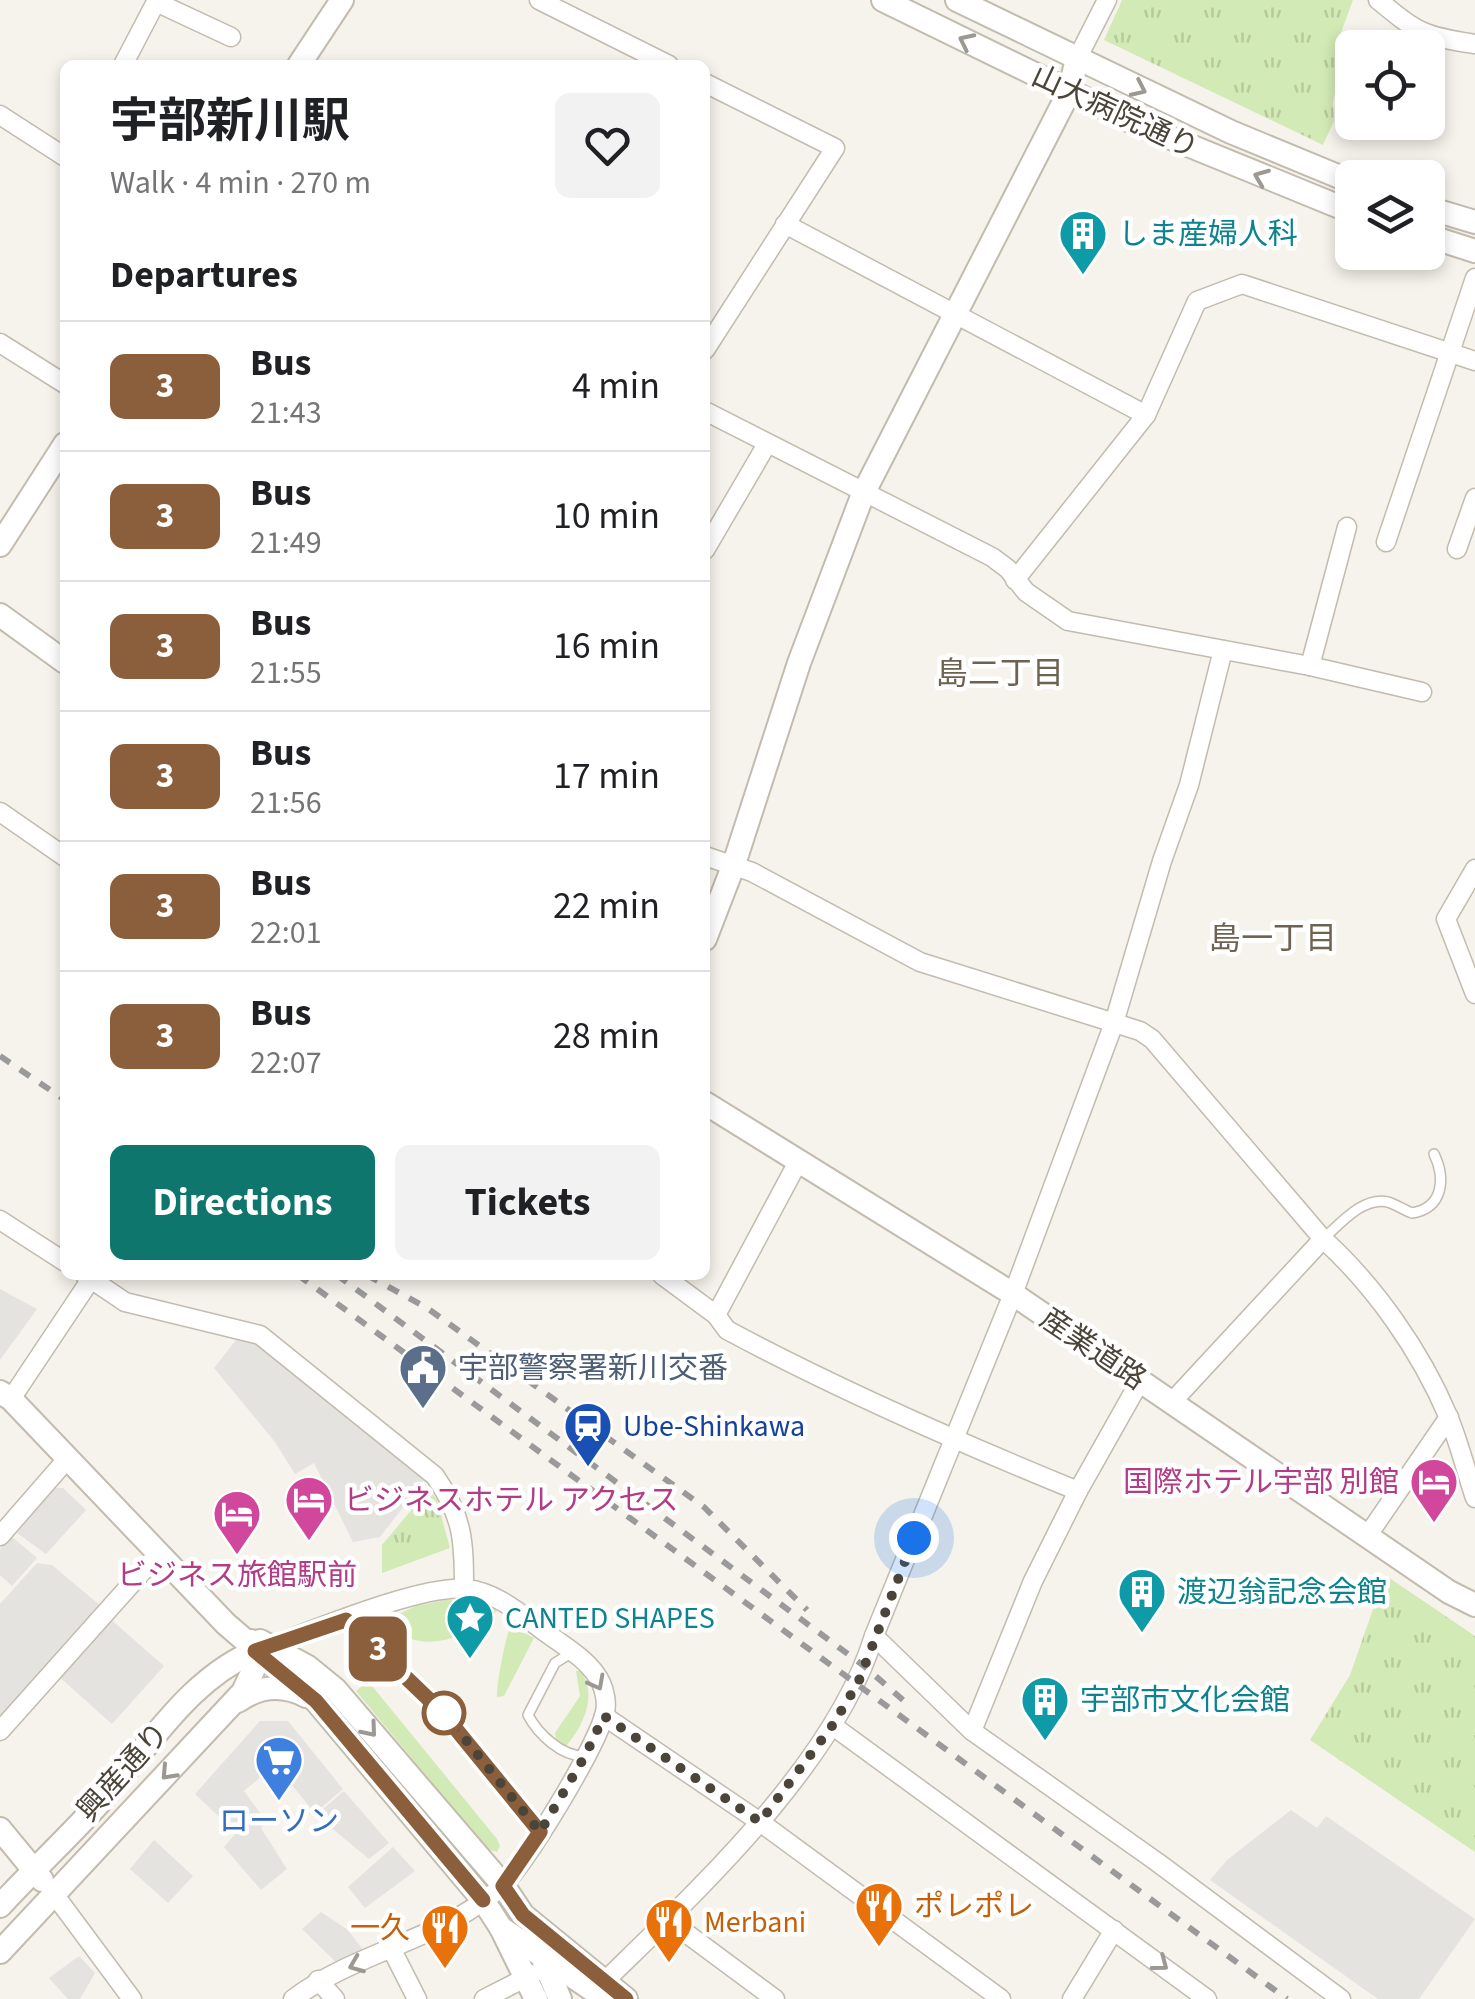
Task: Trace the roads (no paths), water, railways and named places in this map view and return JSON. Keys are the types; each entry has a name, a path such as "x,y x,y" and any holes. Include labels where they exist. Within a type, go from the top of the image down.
{"street":[{"path":"302,60 342,0"},
{"path":"538,0 659,60"},
{"name":"山大病院通り","path":"884,0 1070,92 1256,175 1335,205"},
{"name":"山大病院通り","path":"957,0 1231,132 1335,175"},
{"path":"710,926 799,663 863,494 1070,92 1076,59 1106,0"},
{"path":"1378,0 1415,31 1433,38 1475,44"},
{"path":"125,60 157,1 231,37"},
{"path":"710,86 835,148 710,342"},
{"path":"0,115 60,155"},
{"path":"1445,213 1475,222"},
{"path":"785,224 1146,415"},
{"path":"1445,241 1475,251"},
{"path":"1386,542 1475,278"},
{"path":"1015,580 1146,415 1198,300 1242,284 1475,361"},
{"path":"0,343 60,381"},
{"path":"710,414 992,557 1008,569 1026,592 1068,621 1310,666 1422,692"},
{"path":"710,541 767,444"},
{"path":"0,544 60,452"},
{"path":"1457,549 1475,498"},
{"path":"1310,666 1347,527"},
{"path":"0,615 60,658"},
{"path":"606,1990 667,1919 760,1822 832,1726 858,1683 1114,1023 1162,860 1190,786 1223,650"},
{"path":"0,812 60,854"},
{"path":"710,857 734,864 920,962 1140,1031 1166,1051 1323,1240 1352,1265 1376,1294 1449,1417 1475,1498"},
{"path":"1475,869 1446,919 1475,994"},
{"name":"産業道路","path":"710,1105 1012,1294 1449,1592 1475,1605"},
{"path":"716,1315 799,1160"},
{"path":"0,1220 60,1259"},
{"path":"1171,1403 1323,1240"},
{"path":"86,1280 3,1395 159,1553 317,1702 483,1900 560,1999"},
{"path":"93,1280 126,1302 260,1334 435,1476 454,1503 464,1542 464,1588"},
{"path":"669,1280 716,1315 727,1330 826,1382 1078,1491"},
{"path":"972,1731 1033,1581 1140,1381"},
{"path":"1368,1535 1449,1417"},
{"path":"0,1536 68,1458"},
{"path":"0,1731 159,1553"},
{"path":"208,1678 228,1650 249,1639 319,1629 410,1599 464,1588 514,1607 573,1653 601,1682 606,1703 604,1716 585,1756 503,1886 392,1950 318,1980 293,1999"},
{"path":"317,1702 307,1686 302,1664 303,1648 319,1629"},
{"path":"874,1636 972,1731 1341,1999"},
{"path":"249,1639 302,1664 335,1689 503,1886 523,1915 606,1990"},
{"path":"235,1702 254,1672 249,1639"},
{"name":"興産通り","path":"0,1906 100,1802 208,1678 236,1658 249,1639"},
{"path":"235,1702 249,1693 275,1688 301,1692 317,1702"},
{"name":"興産通り","path":"0,1952 235,1702"},
{"path":"604,1716 760,1822 1001,1999"},
{"path":"832,1726 1207,1999"},
{"path":"0,1829 132,1999"},
{"path":"523,1915 538,1975"},
{"path":"667,1919 775,1999"},
{"path":"1072,1999 1114,1930"},
{"path":"392,1950 417,1999"},
{"path":"484,1999 538,1975 606,1990 626,1999"},
{"path":"318,1980 335,1999"}],"lane":[{"path":"1323,1240 1352,1212 1376,1201 1412,1213 1431,1206 1441,1188 1442,1176 1434,1154"},
{"path":"346,1620 442,1712 540,1832"},
{"path":"573,1653 555,1662 528,1715 564,1752 585,1756"}],"railway":[{"path":"0,1056 60,1097"},
{"path":"305,1280 1287,1999"},
{"path":"344,1280 864,1666 911,1707"},
{"path":"376,1280 427,1308 704,1507 807,1610"}],"place":[{"name":"しま産婦人科","path":"1083,276"},
{"name":"宇部警察署新川交番","path":"423,1410"},
{"name":"Ube-Shinkawa","path":"588,1468"},
{"name":"国際ホテル宇部 別館","path":"1434,1524"},
{"name":"ビジネスホテル アクセス","path":"309,1542"},
{"name":"ビジネス旅館駅前","path":"237,1556"},
{"name":"渡辺翁記念会館","path":"1142,1634"},
{"name":"CANTED SHAPES","path":"470,1660"},
{"name":"宇部市文化会館","path":"1045,1742"},
{"name":"ローソン","path":"279,1802"},
{"name":"ポレポレ","path":"879,1948"},
{"name":"Merbani","path":"669,1964"},
{"name":"一久","path":"445,1970"}],"district":[{"name":"島二丁目","path":"1000,674"},
{"name":"島一丁目","path":"1273,939"}]}
